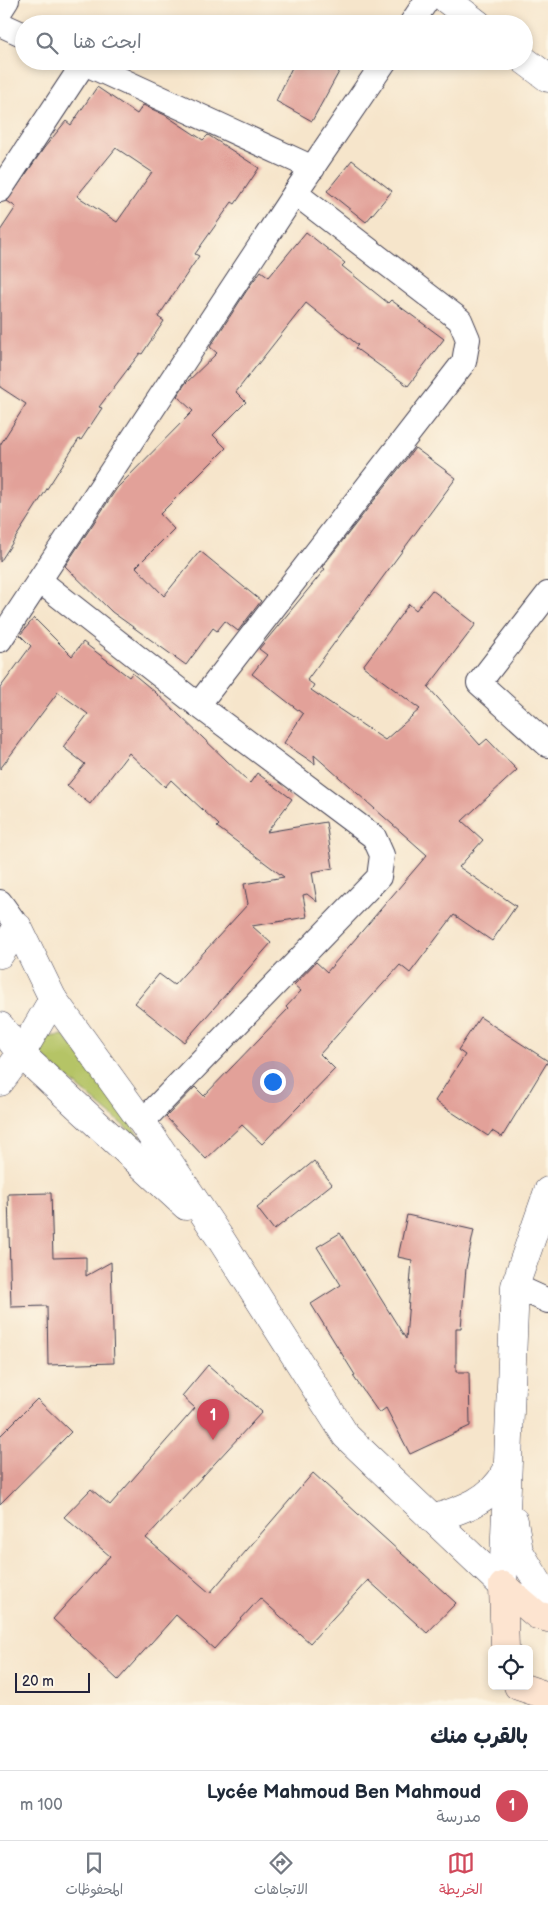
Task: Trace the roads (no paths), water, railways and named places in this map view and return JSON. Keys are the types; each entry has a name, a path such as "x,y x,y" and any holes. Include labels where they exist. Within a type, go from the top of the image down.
{"main road":[{"path":"502,1586 537,1616 548,1618"},
{"path":"502,1586 505,1645"},
{"path":"508,1690 510,1705"},
{"path":"530,1690 548,1696"}],"street":[{"path":"0,11 7,0"},
{"path":"417,15 427,0"},
{"path":"448,0 467,15"},
{"path":"0,24 15,31"},
{"path":"533,67 548,78"},
{"path":"0,190 77,70"},
{"path":"99,70 313,168"},
{"path":"0,640 379,70"},
{"path":"198,705 464,362 468,339 460,320 296,193"},
{"path":"40,581 198,705 374,837 382,855 379,876 142,1122"},
{"path":"548,594 479,682 548,745"},
{"path":"0,902 18,928 53,999 142,1122 220,1238 346,1436 502,1586"},
{"path":"0,954 18,928"},
{"path":"0,1082 21,1054 53,999"},
{"path":"0,1026 21,1054 220,1238"},
{"path":"502,1586 515,1286 548,1191"},
{"path":"515,1286 548,1301"},
{"path":"432,1519 479,1501 495,1489 506,1472"},
{"path":"506,1472 519,1551 548,1600"}],"place":[{"name":"Lycée Mahmoud Ben Mahmoud","path":"213,1440"}]}
